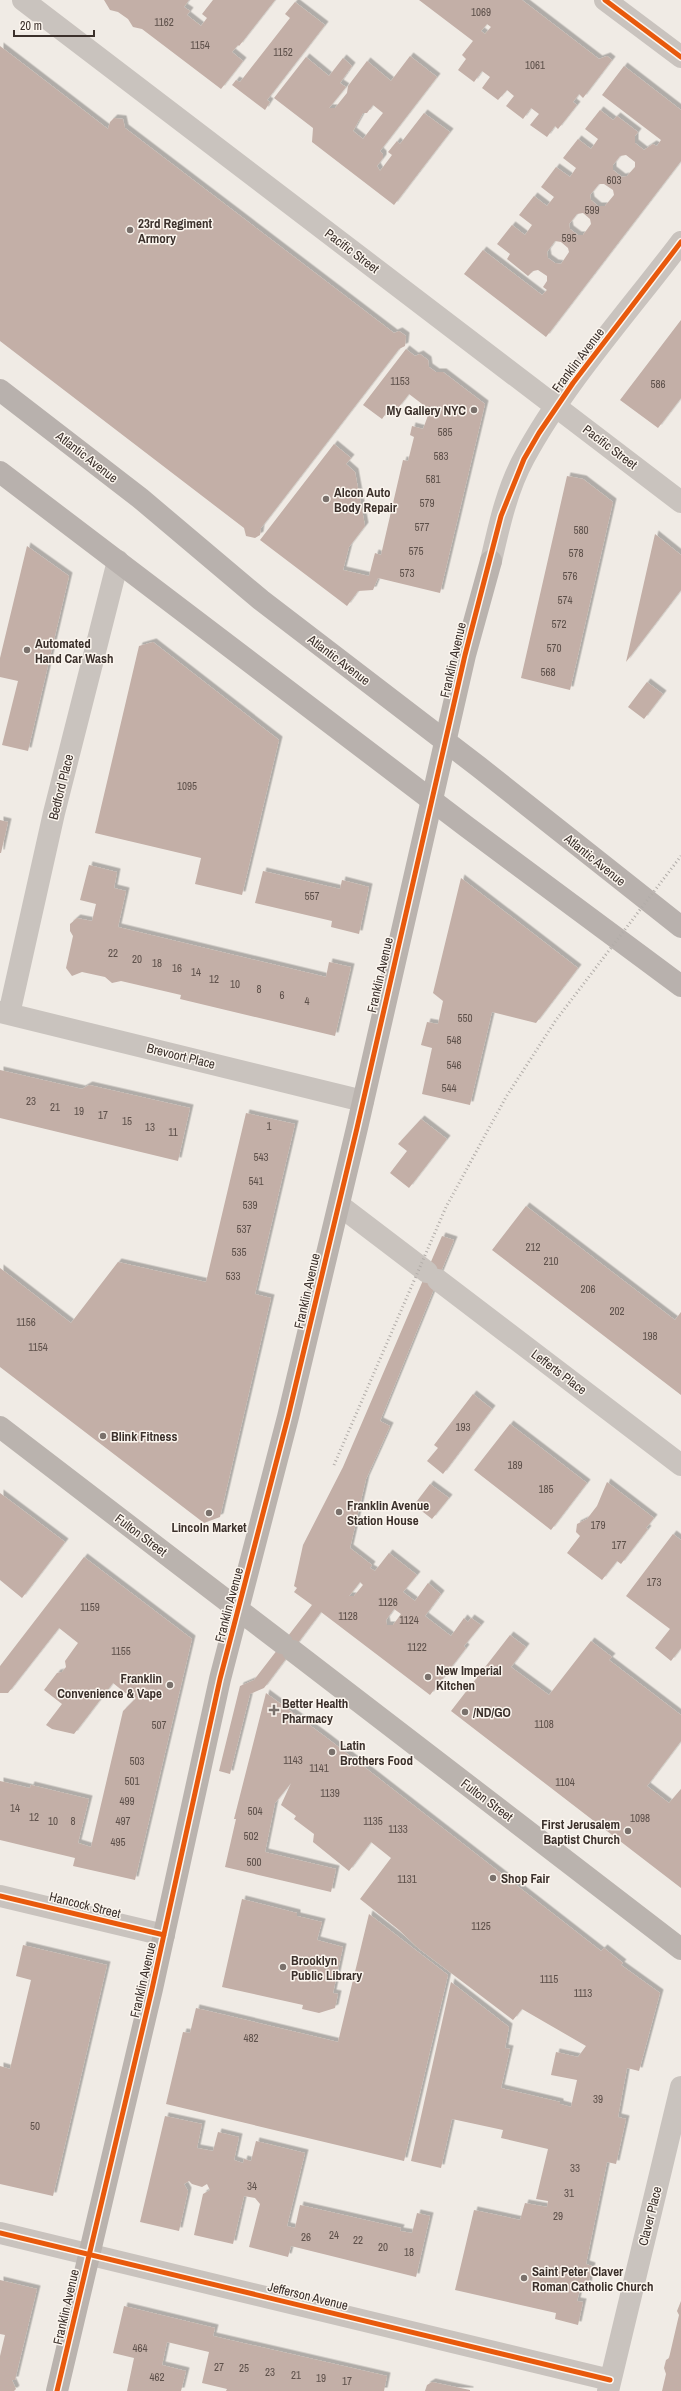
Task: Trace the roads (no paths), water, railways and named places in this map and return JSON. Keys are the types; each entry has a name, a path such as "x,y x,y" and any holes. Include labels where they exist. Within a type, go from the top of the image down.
{"main road":[{"name":"Atlantic Avenue","path":"0,390 140,498 266,604 445,741 681,928"},
{"path":"0,472 432,800 681,986"}],"street":[{"name":"Pacific Street","path":"23,0 681,502"},
{"path":"606,0 681,57"},
{"name":"Franklin Avenue","path":"57,2391 164,1935 220,1680 239,1610 339,1205 476,609 491,561 501,516 524,459 557,407 681,242"},
{"name":"Bedford Place","path":"4,1013 118,561"},
{"name":"Brevoort Place","path":"4,1013 363,1101"},
{"name":"Lefferts Place","path":"339,1205 681,1465"},
{"name":"Fulton Street","path":"0,1427 681,1949"},
{"name":"Hancock Street","path":"0,1896 164,1935"},
{"name":"Claver Place","path":"609,2385 681,2087"},
{"name":"Jefferson Avenue","path":"0,2233 609,2385"}],"railway":[{"path":"334,1465 446,1207 506,1097 556,1020 681,856"}],"place":[{"name":"23rd Regiment Armory","path":"130,230"},
{"name":"My Gallery NYC","path":"474,410"},
{"name":"Alcon Auto Body Repair","path":"326,499"},
{"name":"Automated Hand Car Wash","path":"27,650"},
{"name":"Blink Fitness","path":"103,1436"},
{"name":"Franklin Avenue Station House","path":"339,1512"},
{"name":"Lincoln Market","path":"209,1513"},
{"name":"New Imperial Kitchen","path":"428,1677"},
{"name":"Franklin Convenience & Vape","path":"170,1685"},
{"name":"Better Health Pharmacy","path":"274,1710"},
{"name":"/ND/GO","path":"465,1712"},
{"name":"Latin Brothers Food","path":"332,1752"},
{"name":"First Jerusalem Baptist Church","path":"628,1831"},
{"name":"Shop Fair","path":"493,1878"},
{"name":"Brooklyn Public Library","path":"283,1967"},
{"name":"Saint Peter Claver Roman Catholic Church","path":"524,2278"}]}
